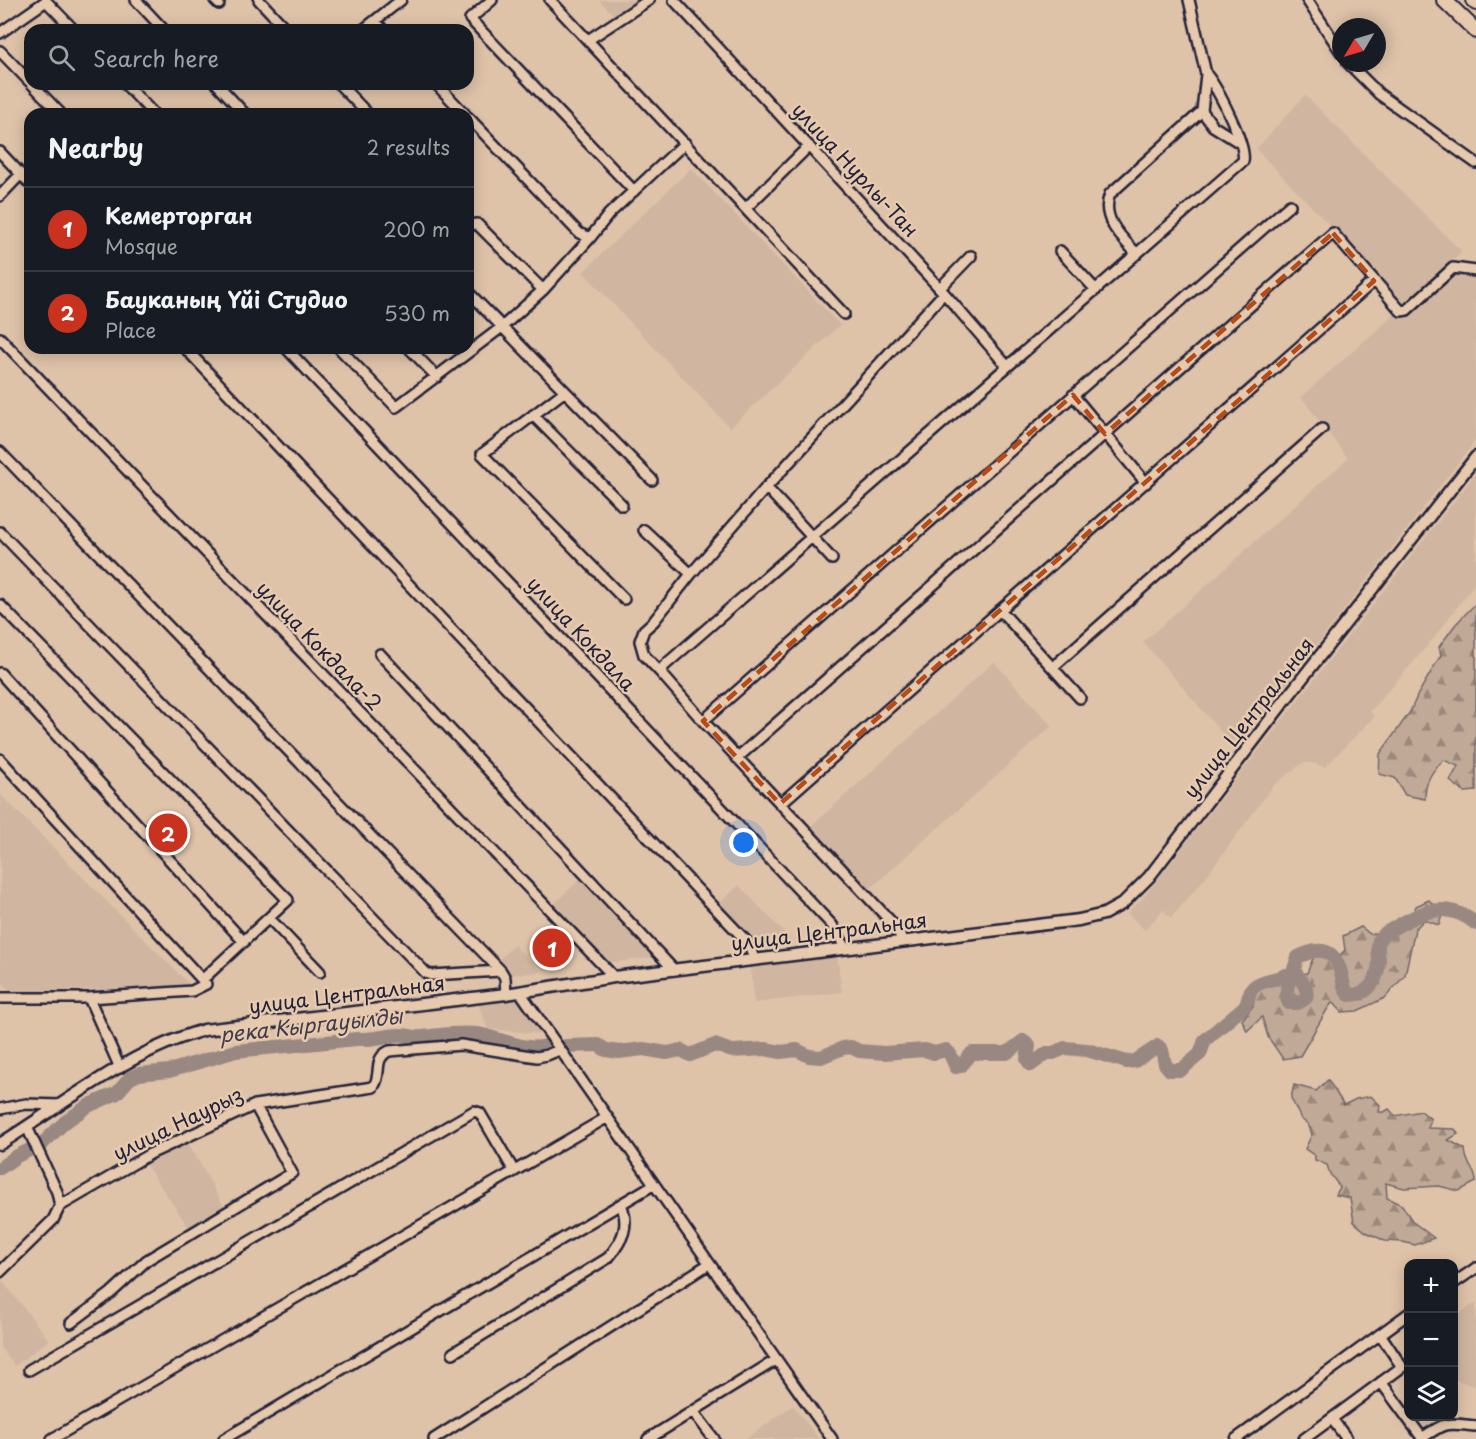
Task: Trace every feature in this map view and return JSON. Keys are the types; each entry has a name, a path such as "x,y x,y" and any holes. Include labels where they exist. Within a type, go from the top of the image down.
{"highway":[{"path":"1444,0 1476,32"},
{"path":"1473,0 1476,3"}],"main road":[{"name":"улица Центральная","path":"0,1144 152,1050 204,1030 506,994 614,977 1079,920 1104,914 1122,904 1149,877 1476,458"}],"street":[{"path":"136,0 159,24"},
{"path":"259,0 281,24"},
{"path":"371,24 401,0"},
{"path":"492,0 470,19 634,190"},
{"path":"550,0 844,314"},
{"path":"588,40 649,0"},
{"name":"улица Нурлы-Тан","path":"675,0 942,290 1007,366"},
{"path":"661,672 664,666 1242,161 1244,156 1226,106 1206,74 1189,0"},
{"path":"1307,0 1332,38"},
{"path":"0,33 46,1 52,2 69,24"},
{"path":"375,21 378,24"},
{"path":"0,51 24,76"},
{"path":"1357,72 1379,94 1476,163"},
{"path":"1137,254 1111,223 1107,215 1106,203 1110,194 1202,111 1206,74"},
{"path":"38,90 55,108"},
{"path":"131,90 148,108"},
{"path":"223,90 240,108"},
{"path":"345,90 362,108"},
{"path":"442,90 459,108"},
{"path":"1202,111 1214,126 1240,143"},
{"path":"474,123 579,233 590,238"},
{"path":"476,345 502,327 543,290 609,214 685,143"},
{"path":"746,208 809,146"},
{"path":"0,152 24,177"},
{"path":"0,196 21,174"},
{"path":"703,721 1290,205"},
{"path":"474,224 477,224 543,290"},
{"path":"737,758 1333,233 1401,311 1407,310 1453,268 1476,271"},
{"path":"1060,251 1096,290"},
{"path":"903,941 895,926 644,655 640,641 644,630 654,621 691,574 971,256"},
{"path":"780,804 1374,281"},
{"path":"474,298 652,480"},
{"name":"улица Кокдала-2","path":"0,338 614,977"},
{"path":"191,354 749,944 754,959"},
{"name":"улица Кокдала","path":"292,354 832,925 846,948"},
{"path":"345,354 396,407 465,354"},
{"path":"415,354 437,377"},
{"path":"565,391 482,454 624,599"},
{"path":"1072,395 1146,483"},
{"path":"533,415 622,505"},
{"path":"1053,667 1322,429"},
{"path":"0,452 501,971 505,978 506,994"},
{"path":"766,487 832,559"},
{"path":"644,530 691,574"},
{"path":"0,532 426,973 431,975 501,971"},
{"path":"0,605 288,900 192,991 89,998 0,998"},
{"path":"1000,609 1080,698"},
{"path":"380,654 674,970"},
{"path":"0,673 244,942"},
{"path":"0,759 204,982"},
{"path":"269,918 320,972"},
{"path":"520,992 832,1439"},
{"path":"89,998 120,1068"},
{"name":"улица Наурыз","path":"0,1272 53,1220 60,1206 150,1154 255,1105 373,1087 378,1081 379,1059 382,1054 389,1051 461,1045 537,1057 559,1050"},
{"path":"0,1109 26,1104 60,1105"},
{"path":"71,1323 111,1293 147,1260 292,1173 255,1105"},
{"path":"29,1370 474,1111 480,1113 514,1171"},
{"path":"52,1439 606,1118"},
{"path":"27,1127 57,1192 60,1206"},
{"path":"224,1439 654,1185"},
{"path":"453,1353 608,1258 616,1249 625,1230 626,1216 621,1204"},
{"path":"434,1439 709,1264"},
{"path":"1458,1280 1476,1268"},
{"path":"1236,1439 1404,1317"},
{"path":"1304,1439 1402,1366 1380,1334"},
{"path":"648,1439 776,1360"},
{"path":"1381,1382 1422,1439 1442,1424 1476,1426"},
{"path":"693,1411 714,1439"},
{"path":"1332,1419 1347,1439"}],"highlighted area":[{"path":"1333,233 1374,281 780,804 703,721 1073,395 1105,434"}],"shaded area":[{"path":"599,0 639,0 615,16"},
{"path":"1305,95 1462,252 1403,306 1256,149"},
{"path":"691,168 840,325 730,428 583,272"},
{"path":"1455,272 1476,275 1476,440 1236,749 1143,642 1348,458 1301,397 1396,313 1406,315"},
{"path":"1476,473 1476,582 1433,639 1370,712 1375,716 1325,767 1303,763 1273,786 1206,877 1171,918 1163,910 1145,930 1127,913 1142,899"},
{"path":"994,662 1052,726 871,888 811,826"},
{"path":"0,794 191,986 11,992 0,980"},
{"path":"582,877 657,957 607,963 552,906"},
{"path":"739,885 790,939 791,945 758,948 718,905"},
{"path":"514,945 541,972 511,975 498,960"},
{"path":"837,956 842,992 754,1003 750,967"},
{"path":"518,997 541,1034 488,1029 478,1004"},
{"path":"188,1142 225,1209 190,1229 146,1165"},
{"path":"2,1280 49,1340 15,1366 0,1348 0,1281"},
{"path":"1476,1302 1476,1387 1458,1380 1458,1315"},
{"path":"793,1405 819,1439 746,1439"}],"green space":[{"path":"1476,603 1476,791 1465,792 1450,781 1458,766 1444,760 1430,777 1425,799 1405,795 1395,778 1379,774 1380,754 1410,712 1441,655 1439,647 1455,625"},
{"path":"1429,900 1442,915 1439,925 1424,920 1415,929 1405,975 1385,998 1357,1011 1342,1012 1333,1002 1300,1056 1283,1059 1268,1037 1262,1017 1247,1031 1242,1020 1253,1006 1256,991 1271,981 1307,973 1316,951 1335,960 1345,950 1343,936 1361,927 1370,934 1387,931 1402,919 1413,915 1416,906"},
{"path":"1328,1080 1344,1105 1356,1099 1371,1096 1380,1105 1379,1112 1389,1109 1395,1116 1421,1111 1431,1119 1428,1128 1455,1129 1458,1134 1448,1140 1465,1149 1476,1182 1459,1191 1439,1186 1404,1188 1386,1183 1387,1198 1402,1205 1413,1222 1434,1238 1415,1245 1385,1241 1366,1232 1354,1222 1350,1198 1336,1195 1340,1187 1330,1174 1327,1165 1315,1160 1315,1156 1305,1149 1312,1134 1308,1124 1301,1119 1291,1098 1294,1085 1316,1091"}],"waterway":[{"name":"река Кыргауылды","path":"566,1046 598,1045 606,1050 619,1052 643,1049 667,1053 681,1050 690,1055 715,1045 732,1051 797,1050 809,1056 821,1057 851,1047 859,1051 884,1053 925,1050 934,1053 946,1050 956,1067 961,1066 972,1053 1007,1053 1023,1041 1029,1046 1027,1059 1031,1065 1047,1053 1065,1048 1087,1050 1127,1062 1135,1061 1158,1046 1170,1070 1181,1070 1200,1054 1205,1040 1244,1007 1255,986 1285,975 1289,978 1286,996 1289,1003 1298,1003 1306,998 1305,986 1294,969 1298,957 1313,951 1330,954 1338,965 1347,992 1349,995 1356,994 1367,989 1377,974 1378,947 1382,936 1409,919 1428,912 1447,910 1466,917 1476,924"},
{"name":"река Кыргауылды","path":"0,1168 17,1156 42,1144 65,1122 88,1106 117,1093 130,1078 139,1074 169,1071 236,1051 398,1035 418,1037 462,1033 477,1034 532,1048 549,1045"}],"place":[{"name":"Бауканың Үйі Студио","path":"168,833"},
{"name":"Кемерторган","path":"552,948"}]}
